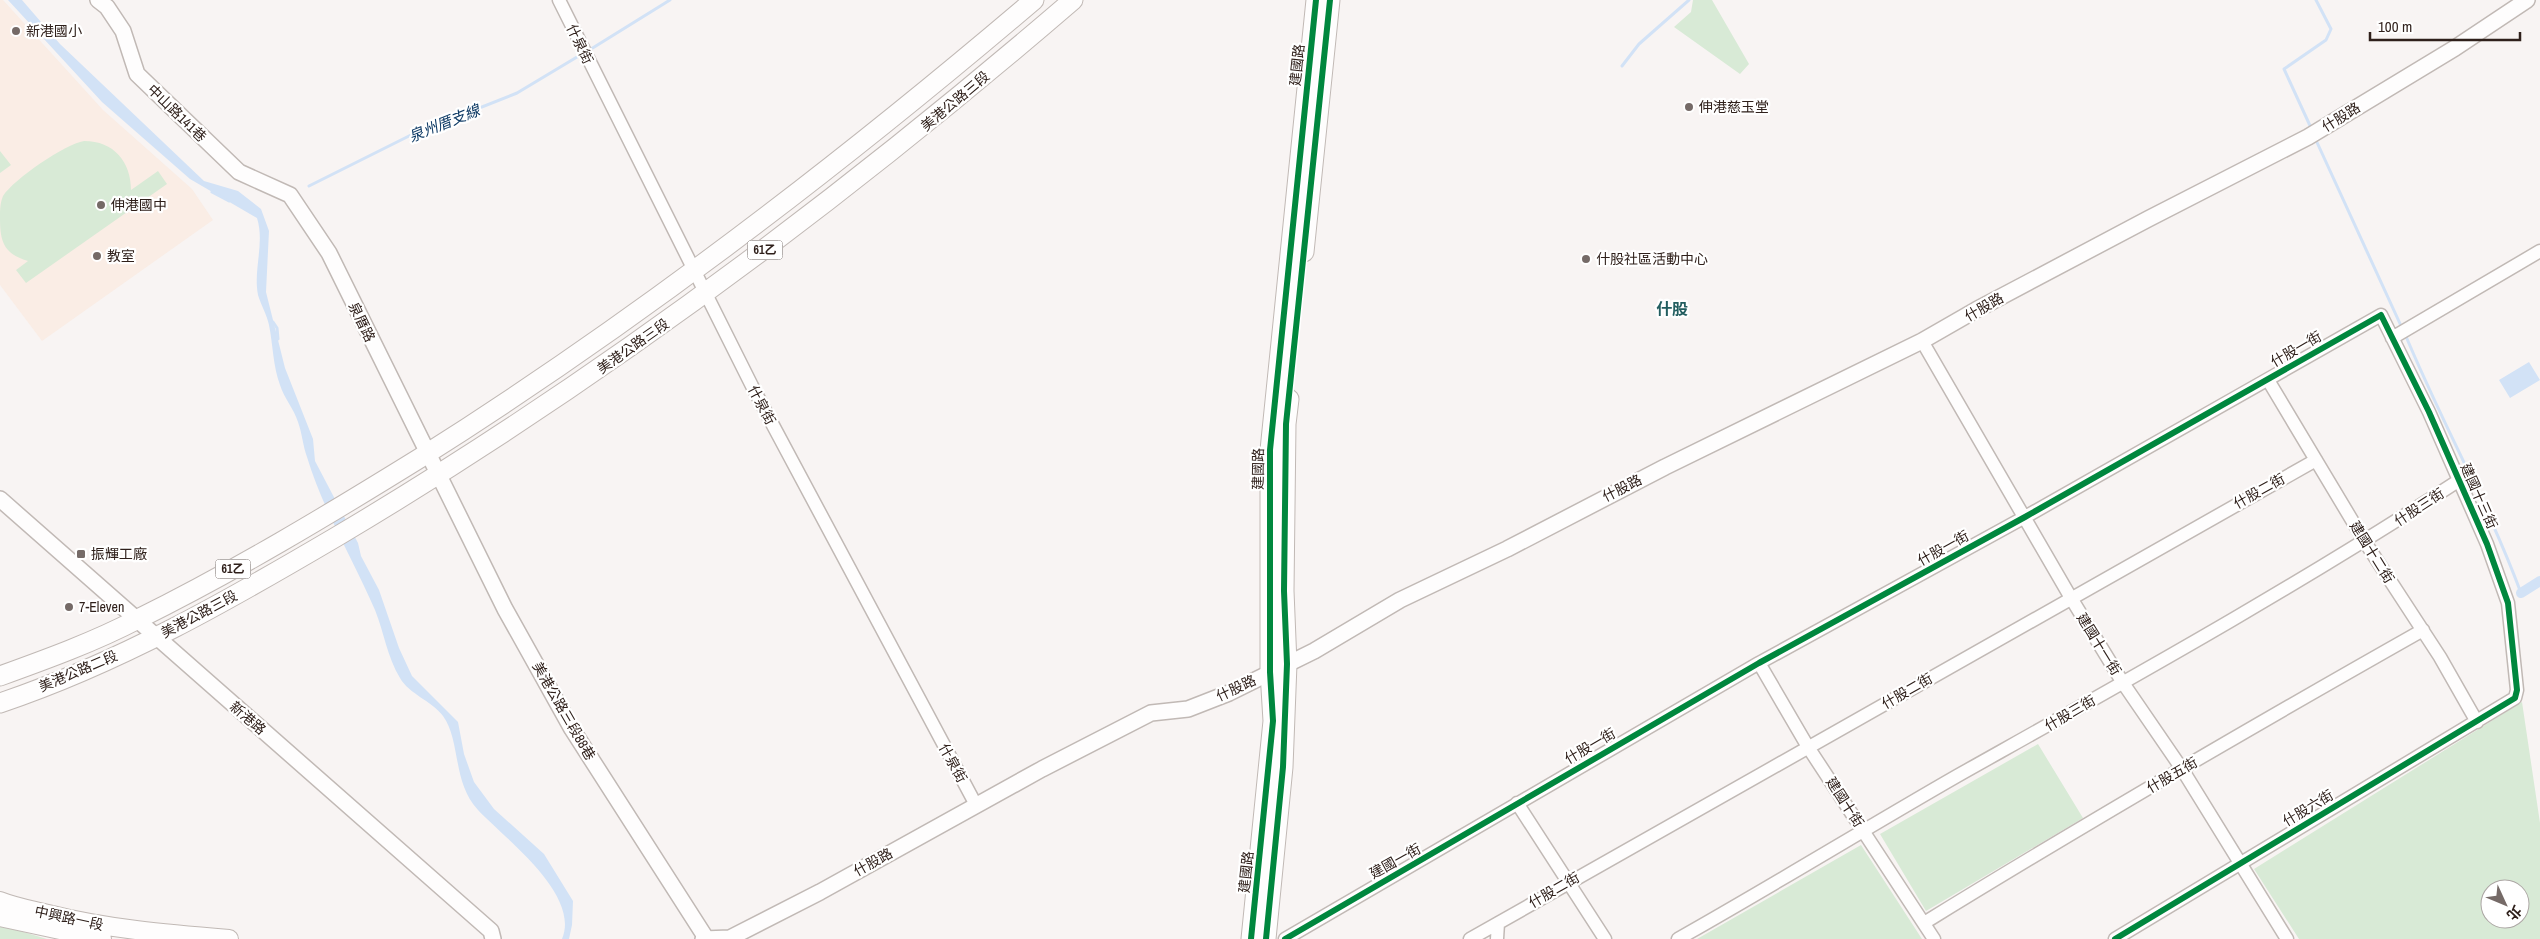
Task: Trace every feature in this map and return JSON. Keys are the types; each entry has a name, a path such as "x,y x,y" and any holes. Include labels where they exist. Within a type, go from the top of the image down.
{"main road":[{"name":"美港公路三段","path":"137,620 334,511 500,408 695,271 844,157 1034,0"},
{"name":"美港公路三段","path":"155,637 230,598 344,533 438,476 587,378 707,294 864,175 973,86 1073,0"},
{"name":"建國路","path":"1308,156 1316,0"},
{"name":"建國路","path":"1266,939 1283,767 1270,450 1330,0"},
{"name":"美港公路二段","path":"0,676 65,652 137,620"},
{"name":"美港公路二段","path":"0,703 86,669 155,637"},
{"name":"建國路","path":"1252,939 1279,668"},
{"name":"中興路一段","path":"0,901 82,922 158,936 229,939"},
{"name":"中興路一段","path":"0,917 102,939"}],"street":[{"name":"中山路141巷","path":"98,0 107,7 123,31 137,74 239,172 290,195"},
{"name":"什泉街","path":"559,0 752,386 976,805"},
{"name":"什股路","path":"704,939 730,938 820,892 1042,768 1151,713 1188,709 1229,693 1341,636 1400,600 1922,341 2113,237 2308,137 2455,48 2528,0"},
{"name":"泉厝路","path":"290,195 329,253 438,476"},
{"path":"2392,338 2540,251"},
{"name":"建國十三街","path":"2381,315 2429,412 2487,544 2508,603 2518,690 2515,698"},
{"name":"什股一街","path":"1517,802 1758,663 2024,517 2381,315"},
{"name":"建國十一街","path":"1922,341 2071,598 2123,683 2182,769 2287,939"},
{"name":"建國十二街","path":"2268,380 2365,542 2423,630 2478,722"},
{"name":"什股二街","path":"1470,939 2316,460"},
{"name":"美港公路三段88巷","path":"438,476 505,609 572,728 704,939"},
{"name":"什股三街","path":"1678,939 1769,888 1863,830 2123,683 2365,542 2458,480"},
{"name":"新港路","path":"0,499 491,931 493,939"},
{"name":"什股五街","path":"1924,923 2037,853 2284,708 2423,630"},
{"name":"建國十街","path":"1758,663 1808,747 1934,939"},
{"name":"什股六街","path":"2115,939 2515,698"},
{"path":"1517,802 1605,939"},
{"name":"建國一街","path":"1285,939 1446,847 1517,802"},
{"path":"1497,939 1498,923"}],"shaded area":[{"name":"伸港國中","path":"0,0 3,0 103,110 192,189 213,220 42,341 0,285"}],"green space":[{"path":"1693,0 1712,0 1749,64 1740,74 1674,27 1691,12"},
{"path":"84,141 104,145 119,155 128,171 131,190 158,171 167,184 26,283 16,270 28,261 13,255 9,251 1,234 0,215 3,196 40,163 65,148"},
{"path":"0,151 11,165 0,173"},
{"path":"2522,702 2540,823 2540,939 2299,939 2254,869"},
{"path":"2038,744 2083,818 1926,911 1880,834"},
{"path":"1861,845 1922,939 1697,939"},
{"path":"0,925 47,939 0,939"}],"water":[{"path":"8,0 22,0 60,44 204,181 238,191 261,209 269,231 266,292 285,368 313,439 315,461 358,543 361,556 379,590 399,648 412,676 458,722 464,754 474,782 494,809 544,854 573,901 572,925 569,939 562,939 565,922 561,904 551,886 537,868 478,810 470,799 460,775 449,726 443,716 404,684 392,662 375,610 321,496 296,417 278,378 269,325 258,295 257,276 260,237 257,218 190,179 102,102"},
{"path":"2529,362 2540,380 2510,398 2499,380"}],"waterway":[{"name":"泉州厝支線","path":"591,49 670,0"},
{"path":"1622,66 1639,44 1689,0"},
{"path":"2312,130 2284,69 2326,40 2331,29 2316,0"},
{"name":"泉州厝支線","path":"309,186 411,135 517,93 577,57"},
{"path":"2315,138 2402,328"},
{"path":"212,192 229,201"},
{"path":"273,322 277,328 278,339"},
{"path":"2405,334 2494,527 2521,593"},
{"path":"2521,593 2540,581"}],"cycle path":[{"path":"1251,939 1273,721 1270,672 1270,450 1316,0"},
{"path":"1266,939 1283,767 1287,664 1284,591 1286,424 1330,0"},
{"path":"1285,939 1759,663 2025,517 2381,315 2429,412 2487,544 2508,603 2517,690 2515,698 2115,939"}],"place":[{"name":"新港國小","path":"16,31"},
{"name":"伸港慈玉堂","path":"1689,107"},
{"name":"伸港國中","path":"101,205"},
{"name":"教室","path":"97,256"},
{"name":"什股社區活動中心","path":"1586,259"},
{"name":"振輝工廠","path":"81,554"},
{"name":"7-Eleven","path":"69,607"}],"district":[{"name":"什股","path":"1672,309"}]}
